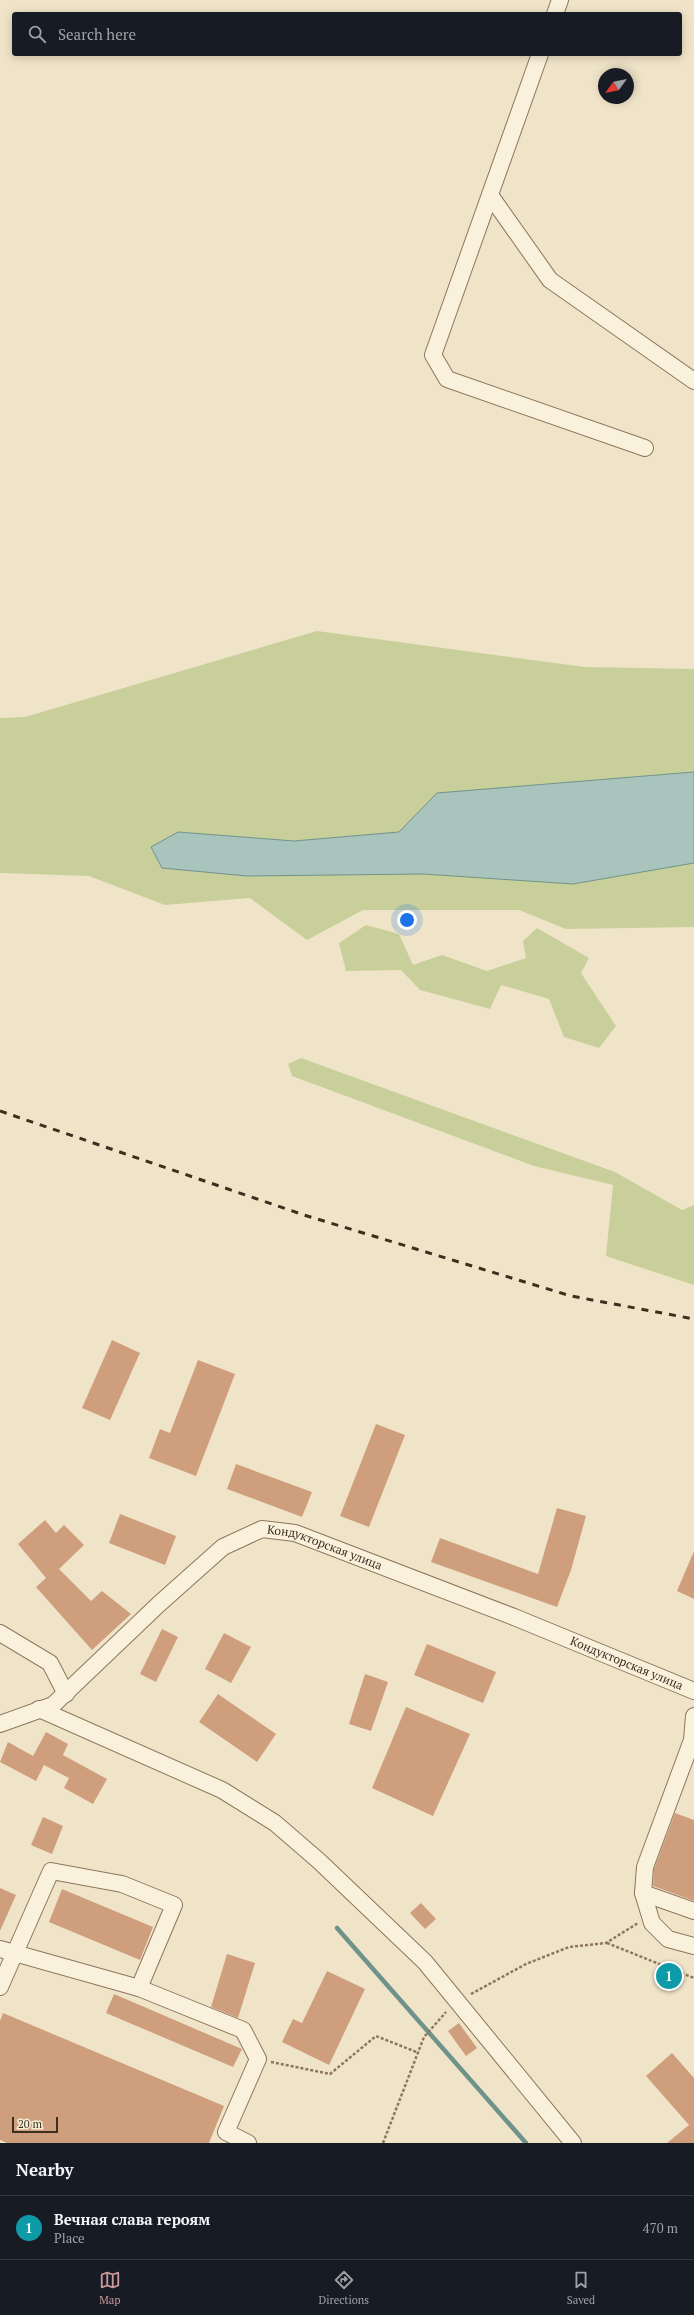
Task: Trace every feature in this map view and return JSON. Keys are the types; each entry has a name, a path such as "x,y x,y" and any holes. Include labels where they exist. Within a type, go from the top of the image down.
{"lane":[{"path":"555,12 560,0"},
{"path":"539,56 433,356 447,379 645,448"},
{"path":"490,195 550,280 694,381"},
{"name":"Кондукторская улица","path":"0,1724 53,1705 159,1604 223,1547 262,1529 303,1536 506,1614 694,1691"},
{"path":"0,1633 50,1663 66,1694"},
{"path":"39,1709 222,1790 275,1823 389,1925 426,1962 456,2002 538,2097 573,2143"},
{"path":"694,1716 692,1740 645,1867 643,1893 652,1923 668,1939 694,1946"},
{"path":"0,1987 7,1951 51,1871 122,1884 174,1905 139,1988"},
{"path":"643,1893 694,1911"},
{"path":"7,1951 139,1988 243,2030 258,2059 226,2132 248,2143"}],"path":[{"path":"383,2143 405,2090 424,2037 439,2018 456,2002 526,1964 569,1947 606,1943 651,1917"},
{"path":"606,1943 694,1978"},
{"path":"258,2059 330,2074 376,2036 419,2053"}],"green space":[{"path":"317,631 585,667 694,669 694,772 437,793 400,832 294,841 178,832 423,874 573,884 694,863 694,927 566,929 519,910 363,910 307,940 250,898 165,905 89,876 0,873 0,718 25,717"},
{"path":"366,925 399,934 413,965 442,955 487,971 526,958 523,941 537,928 589,958 581,973 616,1026 599,1048 564,1037 549,999 501,985 490,1009 420,990 401,970 346,971 339,943"},
{"path":"301,1058 615,1172 682,1210 694,1205 694,1285 606,1256 613,1185 534,1166 292,1076 288,1064"}],"water":[{"path":"694,772 694,863 573,884 423,874 247,876 162,868 151,847 178,832 294,841 399,832 437,793"}],"building":[{"path":"112,1340 140,1353 110,1420 82,1408"},
{"path":"198,1360 235,1374 196,1476 149,1458 160,1429 170,1433"},
{"path":"376,1424 405,1435 369,1527 340,1516"},
{"path":"236,1464 312,1492 302,1517 227,1489"},
{"path":"557,1508 586,1516 571,1570 557,1607 431,1562 440,1538 538,1574"},
{"path":"120,1514 176,1536 165,1565 109,1543"},
{"path":"45,1520 56,1533 64,1525 84,1545 59,1569 91,1601 102,1591 131,1614 92,1650 36,1587 46,1578 18,1544"},
{"path":"694,1551 694,1599 677,1591"},
{"path":"162,1629 178,1637 156,1682 140,1674"},
{"path":"224,1633 251,1647 231,1683 205,1669"},
{"path":"427,1644 496,1672 483,1703 414,1675"},
{"path":"365,1674 388,1682 371,1731 349,1724"},
{"path":"218,1694 276,1734 257,1762 199,1722"},
{"path":"406,1707 470,1734 433,1816 372,1788"},
{"path":"46,1732 68,1744 63,1755 107,1779 93,1804 64,1788 69,1778 44,1765 36,1781 0,1762 8,1742 33,1756"},
{"path":"675,1813 694,1820 694,1901 653,1886 654,1869"},
{"path":"43,1817 63,1826 52,1854 31,1845"},
{"path":"0,1888 16,1895 0,1931"},
{"path":"62,1889 153,1927 140,1960 49,1922"},
{"path":"421,1903 436,1919 425,1929 410,1913"},
{"path":"227,1954 255,1963 238,2018 211,2007"},
{"path":"327,1971 365,1989 329,2065 282,2042 293,2019 302,2023"},
{"path":"114,1994 242,2049 233,2067 106,2013"},
{"path":"3,2013 224,2106 209,2143 7,2143 0,2140 0,2021"},
{"path":"459,2023 477,2048 466,2056 448,2031"},
{"path":"672,2053 694,2078 694,2143 667,2143 689,2125 646,2076"}],"waterway":[{"path":"337,1928 526,2143"}],"railway":[{"path":"0,1111 304,1215 571,1296 694,1319"}],"place":[{"name":"Вечная слава героям","path":"669,1976"}]}
